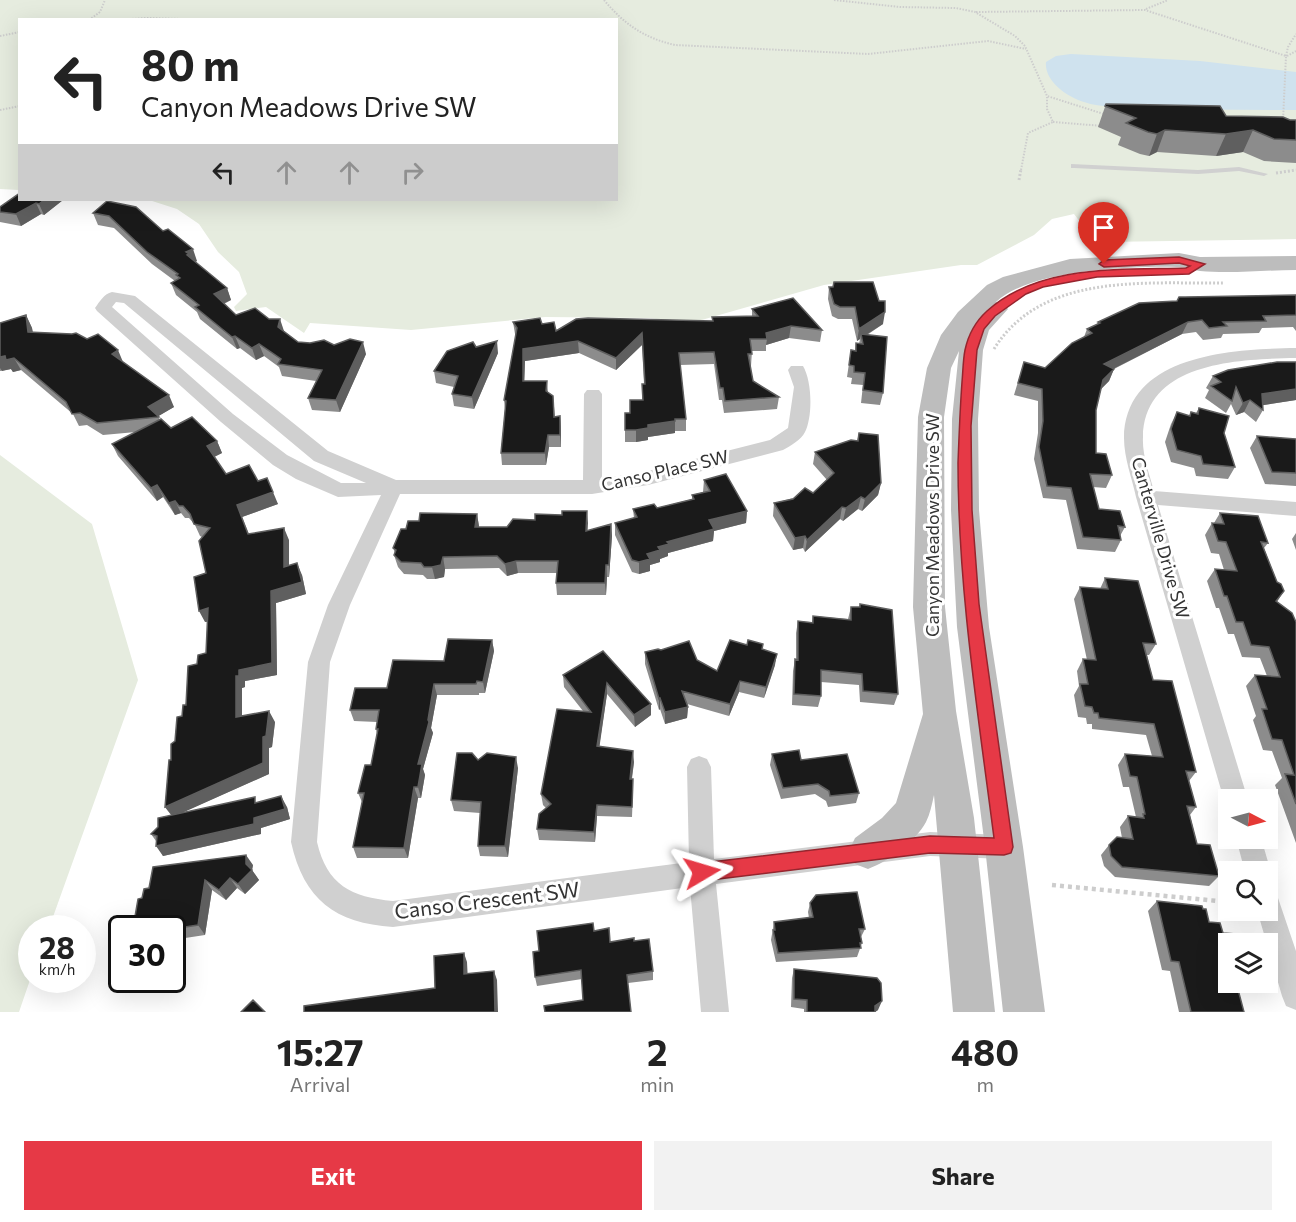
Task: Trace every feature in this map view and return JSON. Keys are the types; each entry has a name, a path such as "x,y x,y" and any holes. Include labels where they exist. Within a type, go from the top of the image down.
{"main road":[{"path":"1017,287 1075,276 1189,271 1200,264 1296,263"},
{"name":"Canyon Meadows Drive SW","path":"974,1012 958,845 939,711 929,607 931,417 939,368 953,335 981,301 1017,287"},
{"name":"Canyon Meadows Drive SW","path":"1017,287 978,328 971,350 965,419 965,510 973,627 1004,847 1024,1012"},
{"path":"868,851 895,830 912,812 939,711"}],"street":[{"name":"Canso Place SW","path":"394,487 321,456 129,298 112,297 103,308 227,418 280,460 329,488 349,491 394,487 592,487 648,478 784,441 797,430 801,412 803,387 797,370"},
{"name":"Canterville Drive SW","path":"1233,789 1146,497 1134,452 1134,431 1139,413 1150,393 1172,375 1204,360 1251,354 1296,353"},
{"path":"195,388 220,375"},
{"path":"592,487 593,394"},
{"name":"Canso Crescent SW","path":"394,487 335,613 319,662 304,842 307,860 317,880 334,897 356,909 393,914 930,844 1004,847"},
{"path":"1146,497 1296,509"},
{"path":"699,767 702,872 715,1012"},
{"path":"1273,921 1296,996"}],"lane":[{"path":"1074,166 1198,172 1239,169 1264,174"}],"path":[{"path":"94,18 103,10 105,0"},
{"path":"604,0 636,32 653,40 675,45 868,54 987,41 1026,49"},
{"path":"834,0 900,7 956,8 975,12 1145,10 1286,57 1296,51"},
{"path":"1145,10 1168,0"},
{"path":"975,12 1015,36 1026,49 1047,96 1047,109 1053,122"},
{"path":"0,36 18,32"},
{"path":"1289,126 1283,124 1286,57 1288,46 1296,34"},
{"path":"1047,96 1109,116"},
{"path":"0,110 18,106"},
{"path":"1019,180 1028,133 1053,122 1104,126"},
{"path":"1264,174 1296,170"},
{"path":"993,352 999,340 1047,301 1081,289 1142,284 1229,283"},
{"path":"1052,885 1218,901"}],"shaded area":[{"path":"0,0 1296,0 1296,239 1104,242 1093,239 1074,214 1052,219 1034,235 977,265 961,265 824,285 691,323 649,318 545,317 411,330 310,323 304,333 266,307 236,311 234,307 247,294 239,272 218,252 199,224 177,209 152,201 618,201 618,18 18,18 18,190 0,189"},
{"path":"0,455 92,524 138,680 54,915 18,915 18,993 26,993 19,1012 0,1012"}],"water":[{"path":"1071,54 1200,61 1296,72 1296,110 1178,109 1091,104 1077,100 1064,92 1053,82 1046,69 1046,62 1056,56"}],"building":[{"path":"1106,104 1220,106 1226,116 1283,117 1296,120 1296,140 1274,139 1253,130 1226,134 1165,130 1157,134 1126,123 1136,118 1105,106"},
{"path":"18,194 18,201 43,201 16,214 0,212 0,207"},
{"path":"107,201 136,207 163,231 168,229 193,249 186,252 189,254 187,255 227,288 214,294 236,315 255,308 269,319 280,319 278,327 298,342 310,343 324,340 334,345 350,339 363,342 336,400 308,398 322,370 278,364 281,359 259,344 252,348 235,336 232,337 195,307 199,305 171,283 180,278 176,275 178,274 147,252 109,216 93,213"},
{"path":"834,282 873,282 879,301 885,301 885,312 859,329 855,307 840,307 834,304 829,287 833,287"},
{"path":"1296,295 1296,315 1263,316 1266,321 1223,322 1227,326 1209,328 1202,320 1188,322 1104,364 1114,369 1103,380 1096,410 1096,453 1106,454 1112,475 1090,474 1099,509 1120,511 1125,527 1118,526 1121,540 1083,537 1071,488 1047,486 1039,447 1043,421 1042,389 1018,383 1024,362 1045,368 1072,343 1092,333 1087,329 1139,303 1177,301 1179,297"},
{"path":"793,298 822,330 791,326 766,333 767,339 750,339 752,354 748,354 753,381 779,397 725,401 723,388 720,388 714,352 679,353 686,419 648,425 648,428 625,430 625,413 630,413 630,400 643,400 642,384 645,384 642,333 616,358 578,341 523,349 523,381 547,381 546,391 553,396 554,417 560,416 560,435 548,435 545,453 501,453 506,401 504,400 517,328 513,322 540,318 542,324 554,322 556,331 576,319 588,318 713,321 712,317 758,316 752,309"},
{"path":"26,315 28,332 76,333 87,339 98,334 118,350 112,354 169,395 148,407 159,417 97,423 80,413 72,414 66,402 14,358 6,360 5,356 0,357 0,323"},
{"path":"861,334 887,337 883,393 863,390 865,373 854,372 854,366 849,365 851,350 856,351 856,343 863,344"},
{"path":"497,341 472,397 452,394 458,376 434,371 447,351 473,342 476,347"},
{"path":"1277,362 1296,362 1296,389 1262,394 1263,410 1250,400 1243,403 1236,387 1232,401 1211,386 1221,382 1213,376 1228,370"},
{"path":"1199,408 1229,416 1224,433 1235,467 1203,464 1201,456 1177,450 1171,429 1177,412 1190,416 1191,412 1198,414"},
{"path":"192,417 217,441 207,446 226,474 249,465 258,481 267,478 273,492 237,505 248,534 284,528 284,567 297,563 302,582 271,591 272,663 239,670 239,676 236,676 236,717 269,711 266,736 263,737 263,763 165,807 171,744 175,741 177,717 182,716 183,705 186,705 188,666 197,664 198,655 206,653 208,608 199,611 194,577 206,573 199,541 210,528 194,524 190,514 183,506 179,506 175,501 169,503 157,485 151,488 112,444 161,419 171,428"},
{"path":"859,433 878,435 881,483 865,499 861,497 846,508 842,507 807,540 805,536 795,538 774,503 793,499 805,488 813,493 834,473 815,452 851,440 858,441"},
{"path":"1257,436 1296,439 1296,473 1272,472"},
{"path":"726,474 747,511 709,520 714,529 667,542 669,544 658,547 660,550 647,554 650,559 639,562 632,560 615,523 637,517 633,509 654,504 657,508 694,499 692,495 710,491 704,480"},
{"path":"562,511 587,511 586,531 611,524 609,565 606,565 605,583 556,583 558,561 516,561 505,564 497,556 443,557 441,565 424,567 421,563 401,562 394,555 396,550 393,548 401,529 406,529 408,521 419,521 420,513 477,514 475,527 507,527 513,519 535,520 535,514 562,515"},
{"path":"1220,513 1258,516 1268,543 1261,542 1277,582 1281,584 1284,591 1276,601 1292,613 1296,622 1296,804 1285,774 1294,775 1282,740 1272,739 1262,709 1267,709 1255,675 1280,677 1269,647 1251,645 1243,622 1236,622 1215,569 1237,571 1226,542 1218,541 1212,523 1224,524"},
{"path":"1105,578 1138,581 1156,644 1143,643 1153,680 1172,681 1196,772 1186,771 1196,807 1187,806 1197,844 1210,845 1218,876 1122,867 1111,856 1109,845 1117,837 1133,839 1128,816 1144,818 1143,814 1145,814 1137,777 1130,776 1125,754 1163,757 1154,724 1099,718 1098,713 1094,713 1092,707 1085,706 1080,684 1088,684 1083,659 1096,660 1080,587 1108,589"},
{"path":"860,604 892,610 898,694 863,691 862,674 821,670 821,696 794,694 795,659 798,660 798,621 813,623 813,616 851,620 851,607 860,607"},
{"path":"448,639 492,640 483,682 434,684 429,722 418,764 422,764 418,787 414,787 404,848 353,847 364,793 358,793 365,765 371,765 379,710 350,710 355,688 387,688 393,660 444,661"},
{"path":"730,640 747,645 748,640 763,644 762,649 777,654 766,687 740,681 730,704 682,691 688,707 665,712 645,652 661,650 689,641 697,660 717,671"},
{"path":"603,651 651,704 634,715 607,683 597,746 633,751 630,779 633,779 632,807 597,805 594,832 537,829 539,814 551,804 541,794 557,709 591,712 563,675"},
{"path":"799,750 801,760 847,754 859,793 830,796 829,791 818,784 783,788 772,754"},
{"path":"457,753 472,753 478,760 487,753 516,757 505,846 478,846 481,802 451,800"},
{"path":"281,796 285,809 254,818 254,824 156,846 157,836 151,834 158,827 158,818 255,797 255,803"},
{"path":"246,855 246,864 252,870 238,884 230,878 219,890 205,880 198,925 186,927 186,915 135,915 138,899 142,898 144,889 149,888 153,867"},
{"path":"857,892 865,929 859,929 861,948 778,953 773,930 775,930 774,922 813,917 810,903 816,895"},
{"path":"1157,901 1202,906 1206,909 1209,922 1220,923 1223,933 1218,933 1218,993 1239,993 1244,1012 1191,1012 1179,962 1171,961"},
{"path":"593,923 594,931 609,928 610,942 634,938 634,941 649,939 653,971 627,975 631,1012 545,1012 544,1006 583,1000 581,970 535,977 533,952 539,951 537,931"},
{"path":"464,953 464,974 494,971 495,1012 304,1012 304,1006 435,988 434,956"},
{"path":"794,969 877,978 881,983 882,1001 875,1006 875,1012 807,1012 807,1000 794,999"},
{"path":"253,1000 265,1012 241,1012"}],"route":[{"path":"702,872 930,844 1004,847 971,604 965,510 965,426 971,350 978,328 991,314 1022,291 1075,276 1189,271 1200,264 1179,260 1104,264"}]}
